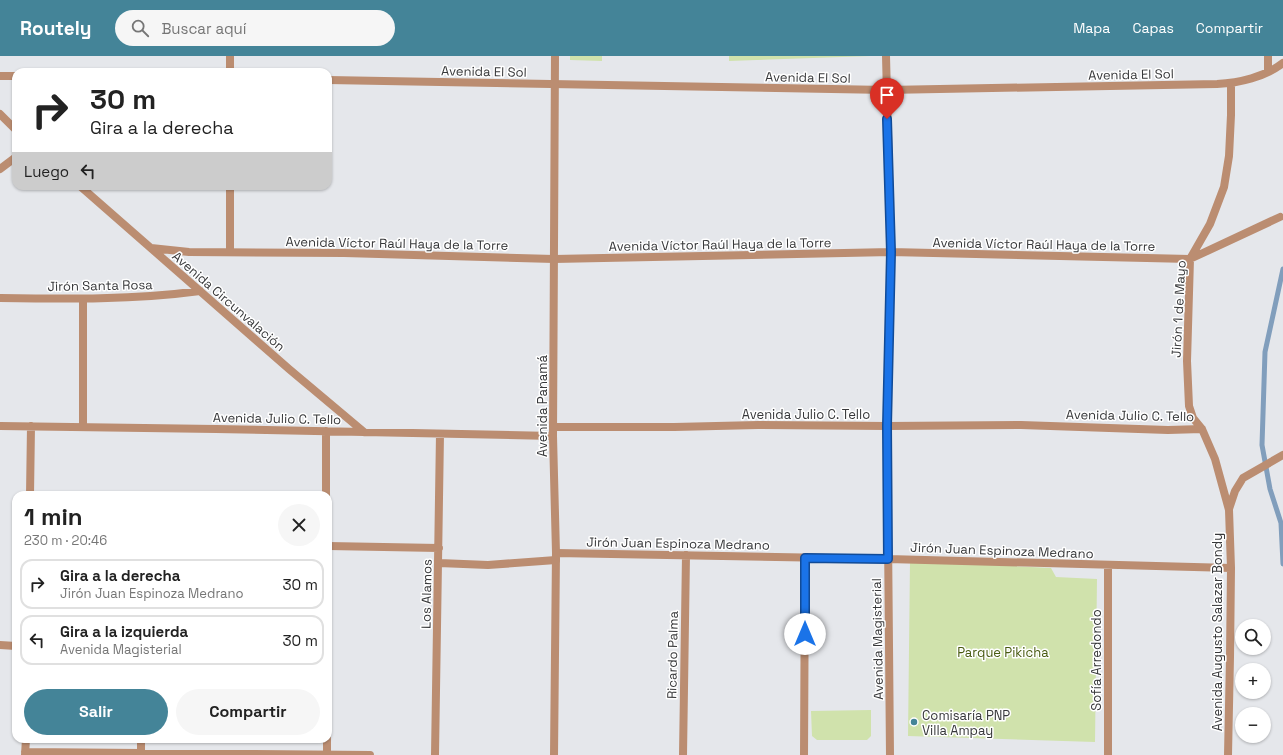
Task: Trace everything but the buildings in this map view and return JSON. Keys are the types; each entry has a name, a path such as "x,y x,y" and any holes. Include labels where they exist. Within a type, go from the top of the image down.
{"street":[{"path":"230,56 230,68"},
{"name":"Avenida Panamá","path":"554,755 556,557 553,436 555,56"},
{"name":"Avenida Magisterial","path":"886,56 891,252 887,426 890,755"},
{"path":"1268,56 1268,72"},
{"name":"Avenida El Sol","path":"332,80 886,90 1231,83 1268,72 1283,63"},
{"path":"0,76 12,76"},
{"name":"Jirón 1 de Mayo","path":"1229,510 1215,459 1202,429 1193,418 1189,406 1187,361 1190,259 1210,224 1224,187 1229,149 1231,83"},
{"path":"0,114 12,126"},
{"path":"0,169 12,161"},
{"name":"Avenida Circunvalación","path":"85,190 364,432"},
{"path":"230,190 230,252"},
{"name":"Avenida Víctor Raúl Haya de la Torre","path":"151,248 189,252 344,253 554,259 891,252 1190,259 1280,217"},
{"name":"Jirón Santa Rosa","path":"0,298 84,299 166,296 200,291"},
{"path":"83,427 84,299"},
{"name":"Avenida Julio C. Tello","path":"553,427 1021,425 1168,430 1202,429"},
{"name":"Avenida Julio C. Tello","path":"0,426 553,436"},
{"path":"30,491 31,426"},
{"path":"326,431 326,491"},
{"name":"Los Alamos","path":"435,755 440,434"},
{"path":"1229,510 1235,491 1243,478 1283,455"},
{"name":"Avenida Augusto Salazar Bondy","path":"1228,755 1231,568 1229,510"},
{"path":"332,546 439,548"},
{"name":"Jirón Juan Espinoza Medrano","path":"439,563 488,565 556,557 686,555 1231,568"},
{"name":"Ricardo Palma","path":"683,755 686,555"},
{"path":"804,755 805,558"},
{"name":"Sofía Arredondo","path":"1108,565 1108,755"},
{"path":"0,645 12,646"},
{"path":"26,743 25,753 370,755"},
{"path":"141,743 141,753"},
{"path":"327,743 327,755"}],"green space":[{"path":"570,56 602,56 602,61 570,60"},
{"path":"729,56 871,56 729,61"},
{"name":"Parque Pikicha","path":"910,561 1051,568 1056,577 1097,579 1095,742 908,736"},
{"path":"871,710 871,736 867,740 817,740 812,736 811,711"}],"waterway":[{"path":"1283,269 1265,352 1262,445 1270,489 1281,523 1283,564"}],"place":[{"name":"Comisaría PNP Villa Ampay","path":"914,722"}],"route":[{"path":"805,634 805,558 888,559 887,426 891,252 887,119"}]}
